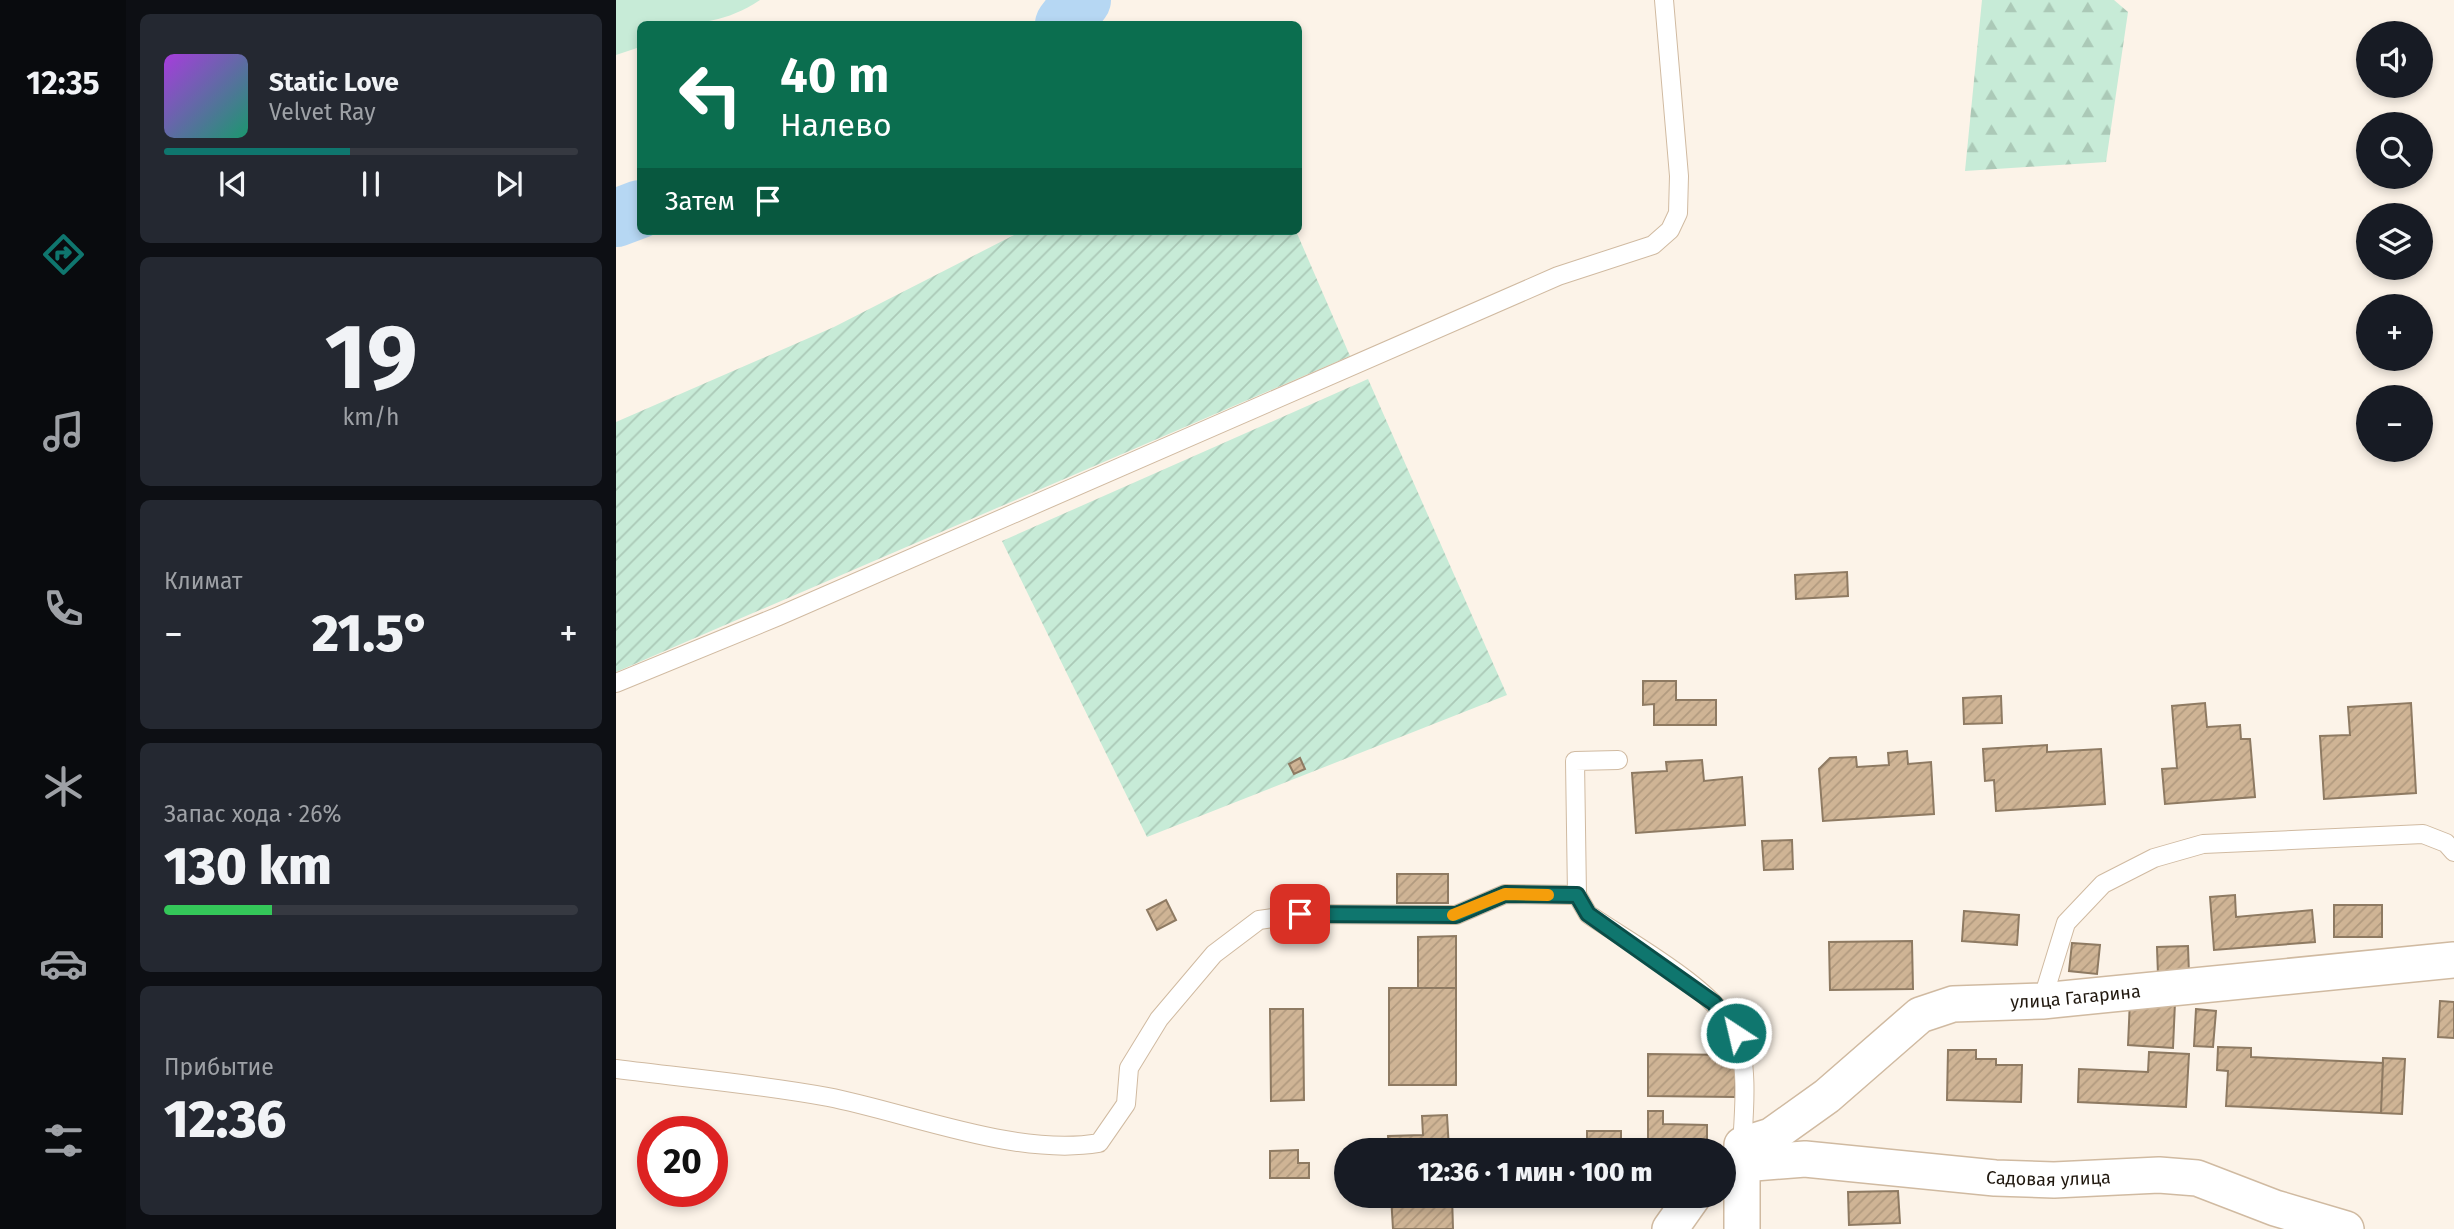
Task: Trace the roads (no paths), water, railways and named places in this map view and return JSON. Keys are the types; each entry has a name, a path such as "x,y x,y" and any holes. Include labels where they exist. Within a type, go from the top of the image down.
{"street":[{"name":"улица Гагарина","path":"1736,1162 1827,1096 1920,1015 1953,1004 2042,1001 2454,960"},
{"name":"Садовая улица","path":"1736,1162 1805,1159 1995,1178 2054,1180 2159,1175 2197,1178 2275,1208 2346,1229"},
{"path":"1736,1162 1742,1229"},
{"path":"1670,1229 1685,1208"}],"lane":[{"path":"616,683 779,616 1558,276 1653,245 1670,230 1678,213 1679,176 1664,0"},
{"path":"1618,760 1575,761 1577,895 1588,914 1714,1003 1736,1033 1745,1087 1736,1162"},
{"path":"2042,1001 2066,923 2103,884 2154,858 2203,844 2423,834 2446,843 2454,852"},
{"path":"616,1069 827,1097 979,1134 1069,1148 1099,1143 1126,1104 1129,1068 1159,1019 1214,954 1259,920 1300,914 1456,915 1505,894 1577,895"}],"waterway":[{"path":"1066,21 1082,0"},
{"path":"616,218 637,210"}]}
